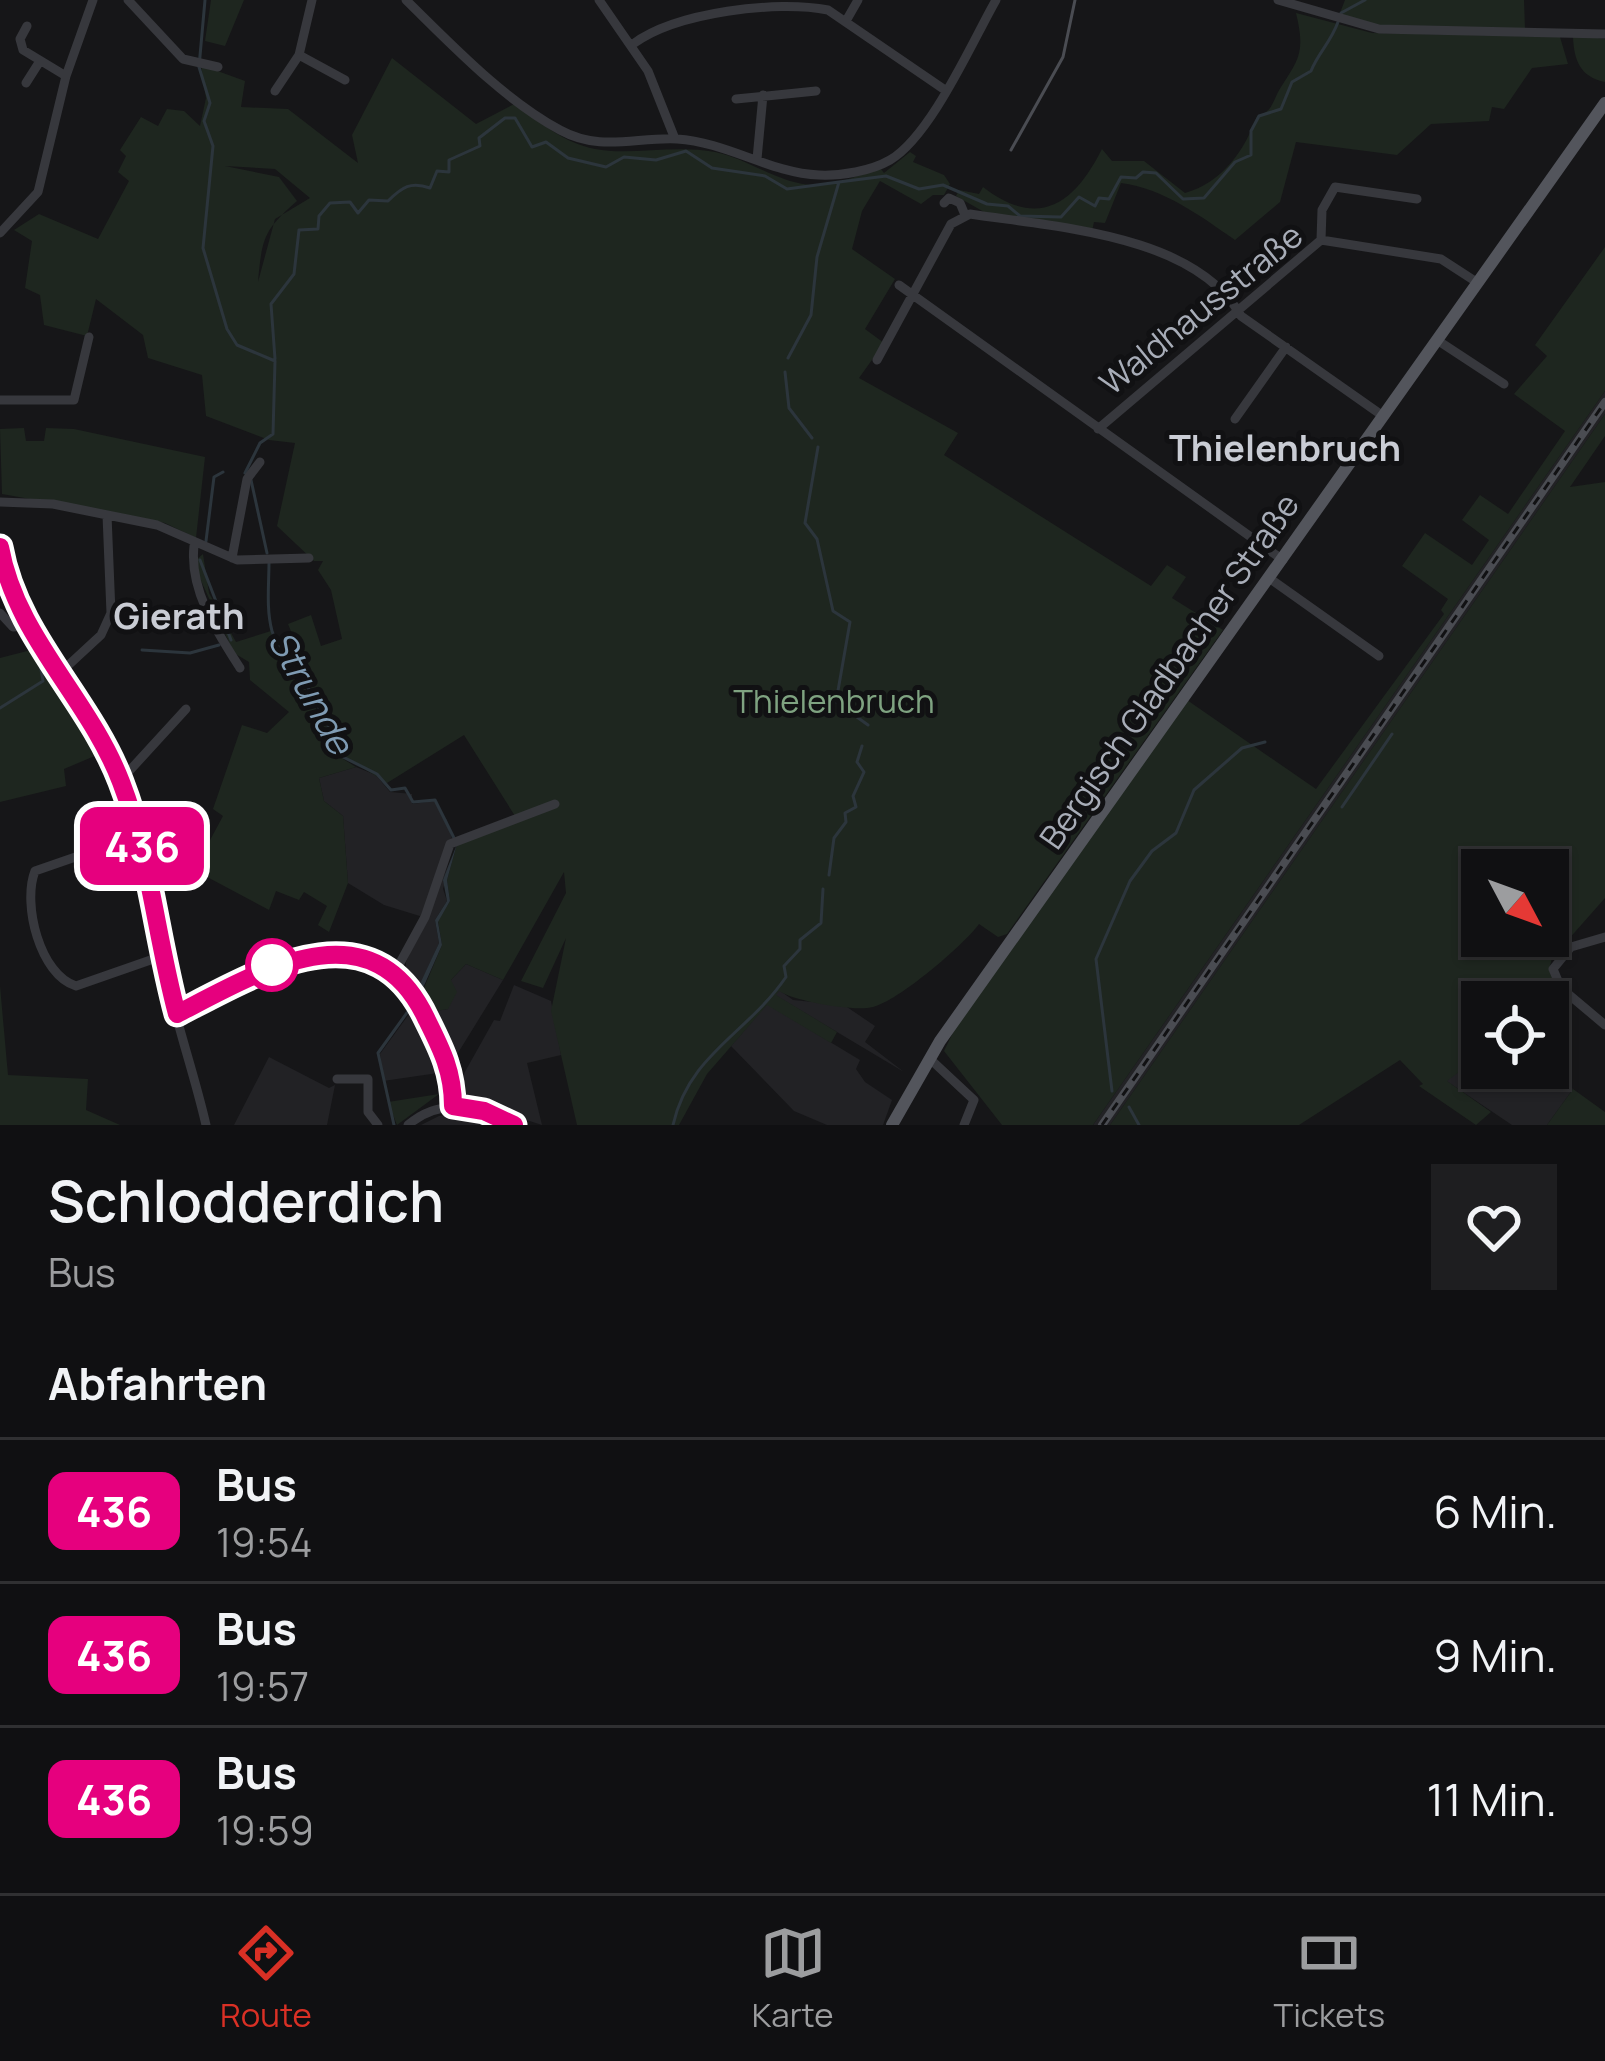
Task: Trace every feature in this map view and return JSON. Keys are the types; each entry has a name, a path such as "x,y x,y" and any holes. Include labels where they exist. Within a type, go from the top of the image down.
{"main road":[{"name":"Bergisch Gladbacher Straße","path":"892,1125 928,1058 1605,104"}],"street":[{"path":"0,233 38,192 66,76 93,0"},
{"path":"128,0 166,45 199,63 218,67"},
{"path":"275,91 298,55 312,0"},
{"path":"406,0 476,65 565,133 608,145 675,139 822,175 880,165 918,132 996,0"},
{"path":"598,0 633,44 675,139"},
{"path":"846,21 857,0"},
{"path":"1278,0 1338,21 1434,33 1605,34"},
{"path":"633,44 645,35 709,16 791,2 828,10 945,90"},
{"path":"27,26 20,39 23,50 66,76"},
{"path":"298,55 345,80"},
{"path":"26,83 40,61"},
{"path":"736,99 816,91"},
{"path":"757,159 764,95"},
{"path":"1321,241 1322,210 1335,187 1417,199"},
{"path":"944,202 949,198 960,203 965,215"},
{"path":"877,360 951,224 965,215 1151,246 1231,297 1238,311 1383,416"},
{"name":"Waldhausstraße","path":"1098,429 1321,241 1441,259 1478,283"},
{"path":"898,285 1282,560"},
{"path":"0,400 74,400 89,337"},
{"path":"1437,340 1504,385"},
{"path":"1235,419 1286,347"},
{"path":"232,559 248,477 260,462"},
{"path":"0,502 157,525 194,546 232,559 309,558"},
{"path":"61,672 100,635 111,613 107,515"},
{"path":"194,546 194,575 202,597 240,668"},
{"path":"0,547 13,599 26,626 61,672 121,780 139,835 162,956 206,1125"},
{"path":"1269,578 1379,656"},
{"path":"0,613 13,626 26,626"},
{"path":"121,780 186,709"},
{"path":"394,972 425,917 454,842 555,804"},
{"path":"139,835 35,872 31,891 37,927 46,958 62,980 76,986 162,956"},
{"path":"1605,937 1570,947 1553,969 1562,988 1605,1025"},
{"path":"177,1014 262,968 293,960 349,956 394,972 416,997 451,1069 453,1106"},
{"path":"928,1058 974,1100 964,1125"},
{"path":"338,1079 368,1079 368,1112 378,1125"},
{"path":"408,1125 428,1111 453,1106 484,1111 514,1125"}],"shaded area":[{"path":"1605,391 1605,414 1110,1125 1093,1125"},
{"path":"356,767 376,775 390,792 412,794 412,804 434,801 447,820 452,839 423,917 384,905 348,883 343,816 324,801 319,778"},
{"path":"457,844 447,880 450,901 438,922 442,945 415,1006 412,1001 439,943 435,920 447,901 443,880"},
{"path":"452,857 443,889 447,901 435,920 439,943 418,990 406,974 406,962"},
{"path":"466,964 503,980 453,1061 429,1012 448,1009 451,980"},
{"path":"514,985 551,1001 561,1055 527,1063 542,1125 464,1100 457,1086 494,1020 500,1021"},
{"path":"779,990 793,1000 844,1005 875,1026 865,1042 904,1072 775,995"},
{"path":"767,1004 860,1060 856,1069 865,1082 892,1100 883,1125 827,1125 794,1111 731,1046"},
{"path":"415,1006 445,1072 383,1081 380,1054"},
{"path":"269,1057 329,1088 335,1085 327,1125 234,1125"},
{"path":"1461,1069 1461,1089 1573,1089 1547,1125 1512,1125 1445,1080"},
{"path":"464,1112 501,1125 421,1125 439,1116"}],"green space":[{"path":"211,0 244,0 225,46 205,41"},
{"path":"1345,0 1524,0 1525,29 1386,26 1338,18"},
{"path":"1296,13 1372,33 1560,37 1568,64 1532,68 1504,109 1492,107 1489,121 1431,124 1397,155 1296,142 1280,202 1235,240 1167,197 1121,183 1105,223 1094,222 1092,231 984,212 956,196 959,190 979,194 983,187 1021,207 1053,205 1079,184 1102,149 1112,161 1144,161 1185,193 1210,182 1230,164 1257,116 1270,108 1293,69 1300,45"},
{"path":"1573,37 1605,39 1605,82 1584,72 1577,60"},
{"name":"Thielenbruch","path":"392,58 476,124 516,103 563,137 595,149 715,152 792,182 819,185 881,169 884,173 910,152 916,156 913,162 944,175 950,184 944,195 933,195 921,204 880,181 862,211 852,249 895,279 865,329 884,343 859,378 958,433 944,455 1151,586 1167,565 1186,577 1172,598 1223,630 1007,934 998,937 979,924 929,972 873,1007 824,1005 779,991 776,995 837,1032 831,1043 767,1005 707,1074 679,1125 577,1125 551,1011 566,938 543,988 521,981 566,893 564,872 503,980 466,964 451,980 457,992 448,1009 429,1012 421,995 442,945 438,921 450,901 447,880 457,844 515,816 464,735 387,783 342,755 336,728 323,721 316,694 286,656 299,651 288,624 311,615 321,646 342,639 331,590 318,570 323,561 314,561 277,526 295,443 269,440 206,416 202,375 148,358 143,335 96,299 87,336 44,325 40,295 25,288 32,241 14,230 39,214 98,239 129,181 118,172 126,156 120,150 141,117 158,126 167,109 184,111 200,126 206,98 201,65 245,81 241,107 288,109 358,163 352,135","holes":["225,166 275,169 310,198 283,214 297,201 279,177","273,225 258,282 263,244"]},
{"path":"1605,247 1605,391 1093,1125 1002,1125 944,1051 960,1018 1187,700 1316,789 1444,614 1441,610 1448,599 1402,566 1425,533 1472,565 1489,540 1462,520 1480,495 1508,514 1565,431 1514,394 1547,356 1535,345"},
{"path":"1605,414 1605,436 1570,487 1605,482 1605,898 1569,939 1569,849 1461,849 1461,957 1553,957 1549,970 1553,981 1461,981 1461,1071 1447,1081 1491,1112 1476,1125 1419,1086 1423,1084 1400,1060 1299,1125 1110,1125"},
{"path":"24,428 26,441 44,441 46,428 74,429 205,457 196,538 165,523 2,494 0,429"},
{"path":"203,554 209,593 236,642 271,631 293,678 312,695 320,723 334,731 340,757 356,767 319,778 324,801 343,816 348,883 329,932 318,925 327,906 304,892 299,900 276,891 269,910 194,870 223,816 213,809 242,725 267,733 289,712 250,680 249,662 234,653 197,572 196,560"},
{"path":"31,650 63,685 104,752 64,769 66,786 0,802 0,658"},
{"path":"0,986 8,1075 88,1079 86,1110 120,1125 0,1125"},
{"path":"1573,1089 1605,1112 1605,1125 1547,1125"},
{"path":"439,1094 397,1125 388,1102"}],"waterway":[{"name":"Strunde","path":"205,0 199,67 210,103 204,121 213,146 203,248 227,329 237,345 275,361 273,434 260,443 245,473"},
{"path":"1341,13 1365,0"},
{"path":"788,358 811,315 817,257 839,182 886,176 919,189 943,185 987,204 1008,206 1020,216 1061,217 1079,197 1095,206 1099,198 1109,199 1121,177 1136,178 1143,172 1156,173 1183,199 1204,198 1235,162 1251,155 1251,131 1259,116 1281,109 1292,82 1311,71 1338,22"},
{"path":"275,359 271,304 294,274 299,230 318,229 319,216 330,203 350,202 358,213 369,200 388,201 417,185 430,188 437,171 449,172 449,160 480,146 479,138 505,118 515,118 532,147 546,142 568,158 606,167 624,157 656,160 686,151 712,168 765,176 787,189 839,182"},
{"path":"785,372 789,408 812,438"},
{"path":"818,447 805,523 817,539 833,611 850,622 836,702 868,725"},
{"path":"206,541 214,477 223,472"},
{"name":"Strunde","path":"251,480 267,553"},
{"path":"200,560 231,640"},
{"name":"Strunde","path":"269,562 272,631 316,701 321,722 335,729 341,756 377,774 391,790 405,788 413,802 435,800 454,838"},
{"path":"142,650 190,653 219,645"},
{"path":"0,708 43,681 40,664"},
{"path":"1342,807 1392,734"},
{"path":"1112,1091 1096,959 1130,881 1152,851 1176,833 1194,790 1242,748 1265,742"},
{"path":"829,875 834,838 846,822 845,813 856,807 853,796 864,772 857,762 862,746"},
{"path":"673,1125 692,1080 771,997 786,977 784,966 800,949 800,940 821,923 823,889"},
{"name":"Strunde","path":"394,1125 378,1053 414,1003"},
{"path":"1129,1107 1139,1125"}],"tram line":[{"path":"1011,150 1063,57 1075,0"}],"railway":[{"path":"1102,1125 1605,402"}],"bus line":[{"name":"436","path":"0,547 13,599 26,626 83,705 122,782 147,866 177,1014 273,964 349,956 369,960 402,977 414,994 451,1069 453,1106 484,1111 514,1125"}],"district":[{"name":"Thielenbruch","path":"1285,448"},
{"name":"Gierath","path":"179,616"}]}
